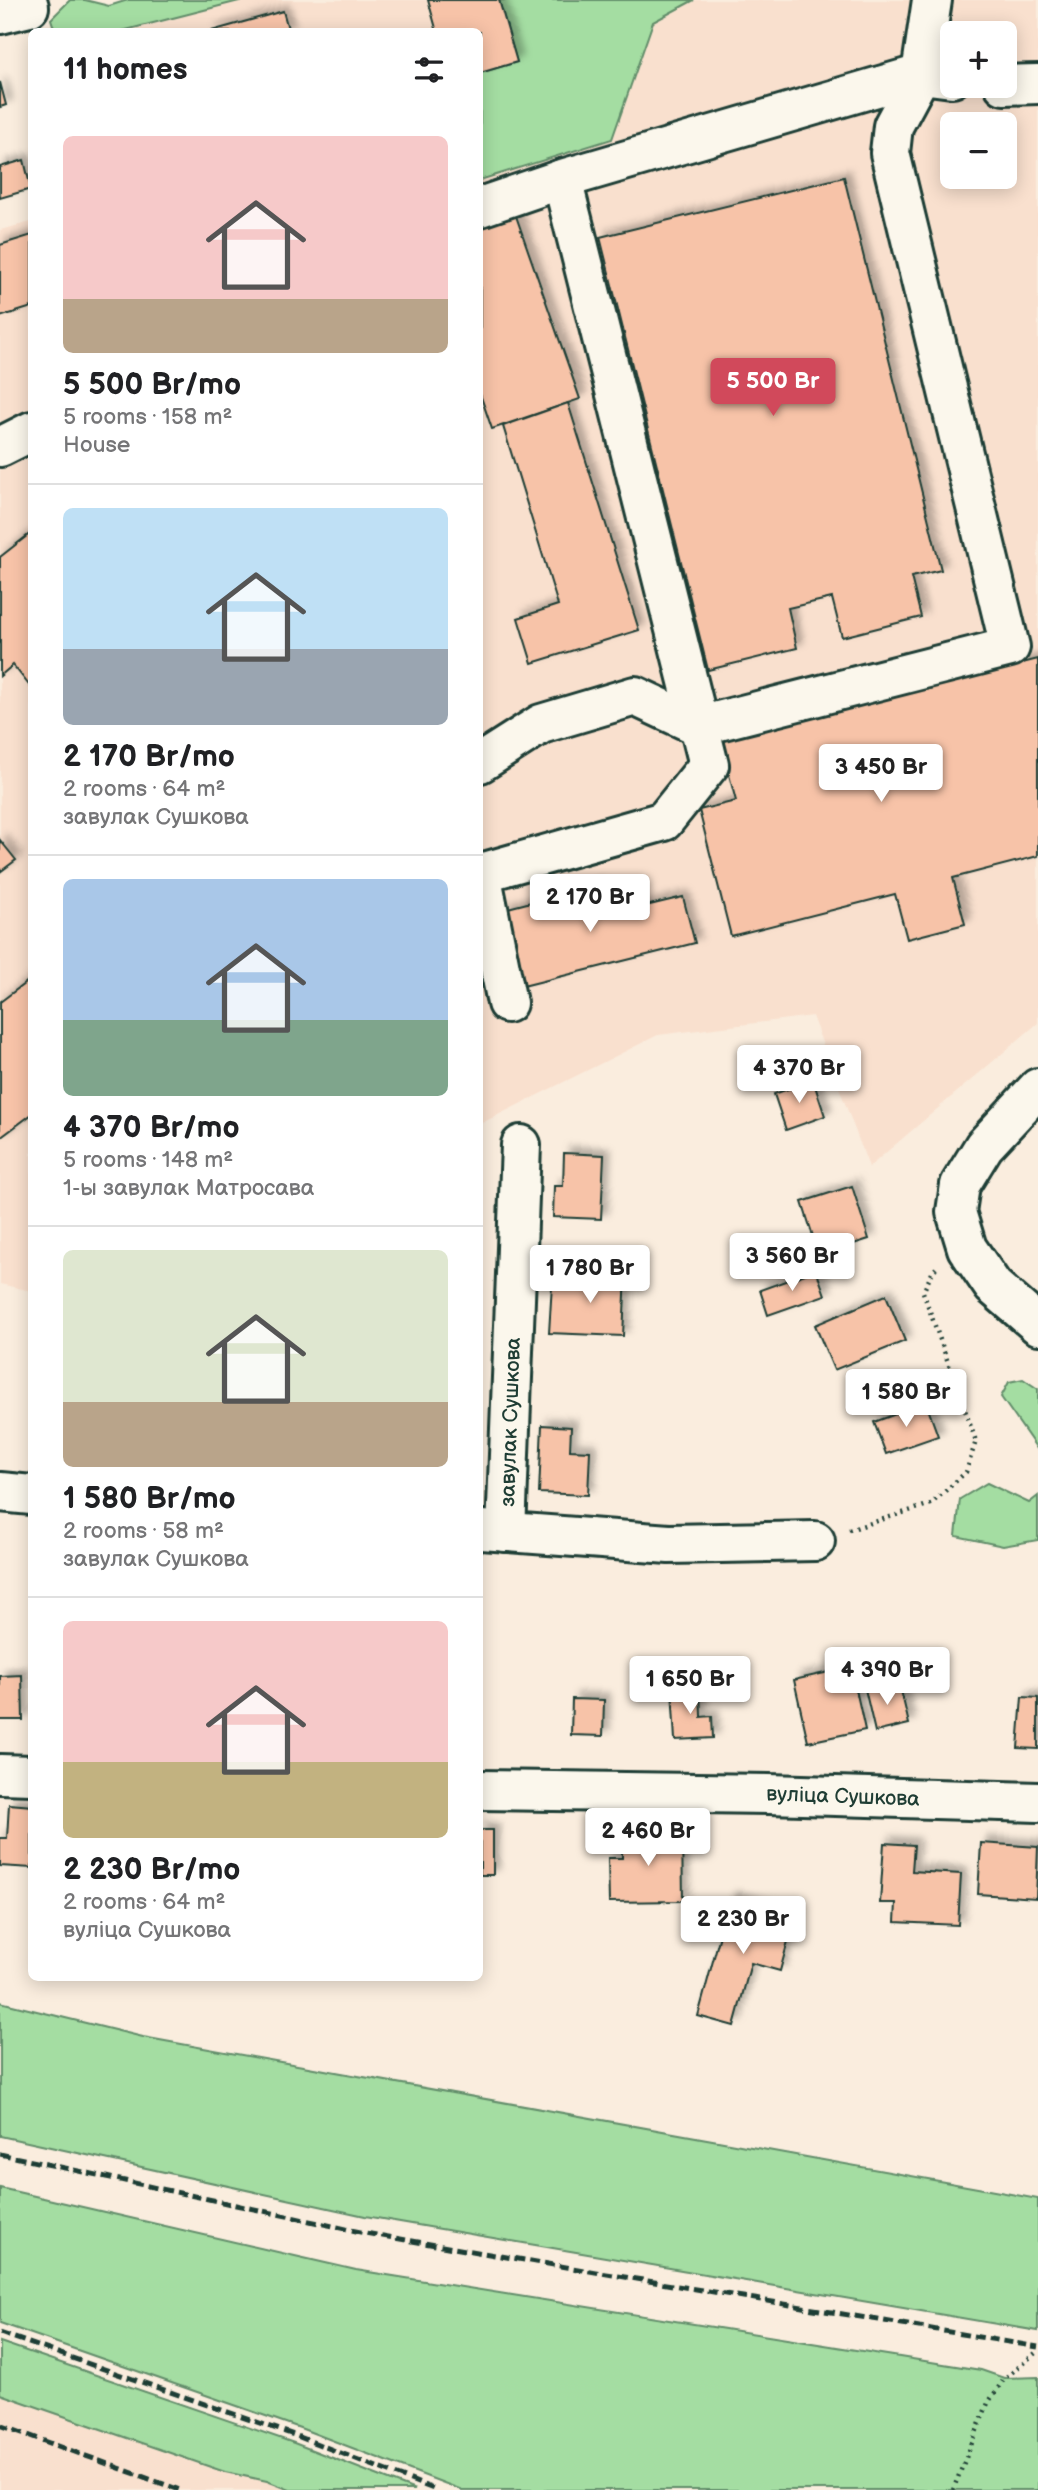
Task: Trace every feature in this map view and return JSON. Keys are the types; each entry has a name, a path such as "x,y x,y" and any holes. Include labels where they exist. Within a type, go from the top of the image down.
{"street":[{"path":"483,761 541,724 635,696 699,726 1010,647 890,153 893,126 937,76 932,0"},
{"path":"483,205 562,179 937,76"},
{"path":"1017,85 1038,84"},
{"path":"483,872 664,821 709,765 562,179"},
{"path":"0,447 28,433"},
{"path":"483,883 507,1003"},
{"path":"1038,1088 984,1146 960,1185 961,1230 993,1286 1038,1325"},
{"name":"завулак Сушкова","path":"521,1145 493,1531 668,1544 815,1541"},
{"path":"0,1492 28,1495"},
{"path":"0,1774 28,1775"},
{"name":"вуліца Сушкова","path":"483,1790 769,1794 1038,1802"}],"path":[{"path":"815,1541 931,1504 966,1472 976,1441 923,1292 933,1271 961,1230"},
{"path":"953,2490 988,2403 1004,2378 1038,2351"}],"shaded area":[{"path":"243,0 1038,0 1038,1023 869,1167 812,1016 658,1035 483,1122 483,28 137,28"},
{"path":"28,223 28,1290 0,1284 0,230"},
{"path":"0,2394 225,2472 267,2481 290,2490 0,2490"}],"green space":[{"path":"70,0 85,0 109,6 128,0 243,0 134,28 54,28 51,19"},
{"path":"499,0 694,0 653,22 612,139 483,179 483,72 517,62"},
{"path":"1023,1379 1038,1389 1038,1450 1001,1397 1009,1382"},
{"path":"987,1483 1029,1503 1038,1496 1038,1540 1003,1546 956,1536 960,1499"},
{"path":"0,2002 143,2037 1038,2199 1038,2331 365,2216 0,2136"},
{"path":"0,2188 356,2270 981,2370 1004,2378 1038,2377 1038,2490 462,2490 300,2428 0,2323"},
{"path":"0,2342 294,2443 415,2490 290,2490 267,2481 225,2472 0,2394"}],"building":[{"path":"428,0 499,0 517,62 483,72 483,28 436,28"},
{"path":"283,11 288,28 222,28"},
{"path":"0,82 6,105 0,107"},
{"path":"24,160 28,190 0,198 0,167"},
{"path":"844,177 941,570 911,577 921,617 842,637 832,598 788,608 797,648 708,670 600,237"},
{"path":"516,216 580,399 492,429 483,403 483,227"},
{"path":"28,236 28,308 0,317 0,245"},
{"path":"568,403 639,630 532,663 518,618 558,605 503,426"},
{"path":"28,535 28,684 13,665 0,676 0,557"},
{"path":"1038,659 1038,856 953,878 965,924 907,939 895,894 731,936 699,810 736,801 720,741"},
{"path":"0,840 16,860 0,872"},
{"path":"597,885 604,916 683,897 695,943 523,986 504,909"},
{"path":"28,981 28,1117 0,1138 0,1002"},
{"path":"813,1080 825,1116 786,1130 774,1094"},
{"path":"564,1153 604,1155 601,1219 553,1217 554,1186 563,1186"},
{"path":"852,1186 869,1239 819,1255 802,1202"},
{"path":"580,1270 626,1273 623,1336 549,1333 552,1284 579,1286"},
{"path":"816,1270 825,1295 768,1315 760,1290"},
{"path":"886,1295 905,1341 834,1370 815,1325"},
{"path":"926,1403 938,1436 886,1454 874,1422"},
{"path":"542,1425 571,1427 570,1450 590,1451 588,1495 539,1493"},
{"path":"851,1667 865,1730 808,1742 794,1680"},
{"path":"22,1675 23,1720 0,1720 0,1676"},
{"path":"899,1682 909,1724 875,1732 865,1689"},
{"path":"700,1687 701,1717 712,1716 713,1738 675,1740 672,1689"},
{"path":"1022,1697 1038,1698 1038,1749 1018,1748"},
{"path":"572,1699 604,1700 603,1736 571,1735"},
{"path":"9,1804 28,1806 28,1868 0,1866 0,1838 7,1838"},
{"path":"483,1830 493,1830 493,1875 483,1875"},
{"path":"682,1830 683,1901 609,1902 608,1858 622,1858 622,1832"},
{"path":"884,1843 914,1845 912,1871 961,1874 958,1925 895,1922 896,1903 880,1903"},
{"path":"981,1843 1038,1847 1036,1898 978,1894"},
{"path":"730,1898 795,1915 780,1971 751,1963 734,2026 698,2016"}],"railway":[{"path":"0,2154 365,2233 1038,2347"},
{"path":"0,2333 297,2436 436,2490"},
{"path":"0,2425 180,2490"}]}
